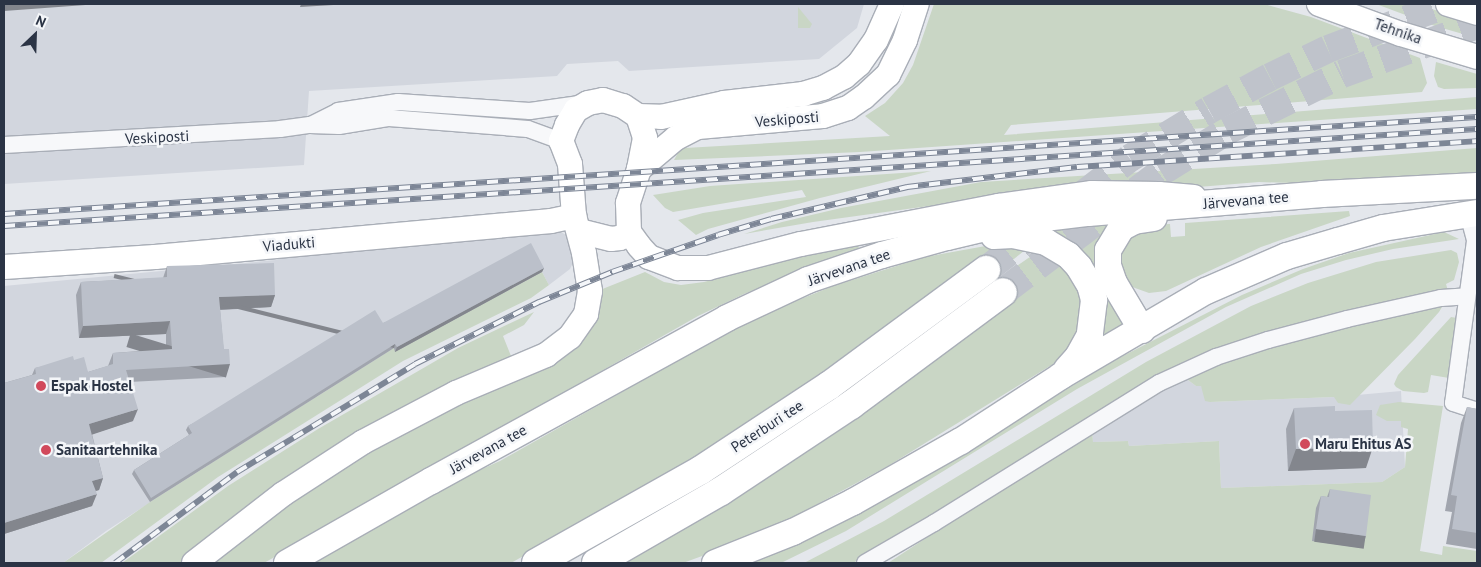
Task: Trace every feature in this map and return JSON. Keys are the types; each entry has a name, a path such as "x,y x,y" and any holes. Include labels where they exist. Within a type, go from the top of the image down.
{"highway":[{"name":"Peterburi tee","path":"536,563 701,470 830,385 986,270"},
{"name":"Peterburi tee","path":"596,563 722,491 843,411 1003,292"}],"main road":[{"name":"Järvevana tee","path":"287,563 431,481 727,318 808,280 874,258 947,237 1011,222 1158,206 1477,186"},
{"path":"1142,330 1114,283 1108,266 1108,250 1121,228 1134,221 1240,201"},
{"path":"715,563 793,532 853,502 961,441 1061,376 1206,291 1287,256 1338,241 1383,228 1473,213"},
{"path":"947,237 1013,235 1046,242 1068,255 1079,267 1090,285 1094,300 1094,316 1090,335 1076,358 1061,376"},
{"path":"1114,283 1139,302 1155,303 1206,291"}],"street":[{"name":"Veskiposti","path":"638,116 661,117 724,103 803,94 823,88 844,77 859,64 876,40 892,4"},
{"name":"Veskiposti","path":"639,169 676,138 698,127 823,116 848,108 864,97 888,75 905,40 916,4"},
{"name":"Tehnika","path":"1319,4 1402,34 1477,57"},
{"path":"1448,4 1477,13"},
{"path":"194,563 282,494 363,442 456,393 546,355 570,337 586,314 590,291 577,223 570,164 561,141 567,125 576,110 588,103 603,100 623,106 638,116 645,138 639,169 628,203 629,232 649,257 678,268 708,268 801,244 879,228 999,206 1092,193 1160,194 1240,201"},
{"name":"Veskiposti","path":"310,124 338,111 398,102 530,111 588,103"},
{"name":"Veskiposti","path":"4,146 260,130 310,124 339,126 389,118 528,129 561,141"},
{"path":"1473,213 1475,241 1453,403 1477,411"},
{"name":"Viadukti","path":"4,267 155,258 551,220 577,223"},
{"path":"577,223 612,240 620,238 629,232"},
{"path":"865,563 925,529 1159,382 1216,357 1268,340 1347,319 1441,298 1467,296"}],"shaded area":[{"path":"4,4 864,4 857,28 819,59 629,71 618,61 567,64 557,76 309,91 304,165 4,184"},
{"path":"558,230 569,237 576,256 570,269 549,285 542,272 316,396 318,398 208,465 106,531 63,563 4,563 4,286 276,260 296,251"},
{"path":"1184,377 1196,386 1201,386 1210,402 1335,397 1401,391 1405,467 1382,482 1221,488 1219,441 1129,446 1128,441 1093,442 1092,429"}],"green space":[{"path":"934,4 1264,4 1311,17 1420,58 1427,83 1422,92 1011,125 1004,135 1477,97 1477,109 860,152 674,160 679,151 685,148 890,136 865,116 885,103 903,83 913,65"},
{"path":"1376,4 1417,4 1477,24 1477,38 1435,26"},
{"path":"798,7 812,24 810,28 798,28"},
{"path":"1436,62 1477,74 1477,88 1444,89 1438,87 1434,76"},
{"path":"1477,148 1477,175 1320,184 1259,182 929,209 929,206 813,222 744,234 782,222 841,208 981,182 1276,164"},
{"path":"931,171 820,198 708,229 696,235 678,220 703,213 806,197 802,190 673,212 665,208 653,195 710,186"},
{"path":"1349,211 1350,216 1261,247 1166,291 1149,293 1128,284 1117,262 1119,246 1142,225 1170,224 1171,237 1185,236 1185,223"},
{"path":"1108,224 1101,236 1128,323 1102,343 1099,332 1050,234 1050,227"},
{"path":"1444,232 1459,239 1393,249 1346,260 1301,274 1226,307 1077,389 846,531 781,563 744,563 828,529 877,504 1115,360 1242,295 1303,269 1349,253"},
{"path":"856,240 859,248 744,294 698,316 264,563 206,563 367,447 556,359 600,290 645,272 664,282 681,285 704,282"},
{"path":"1002,243 1030,246 1009,263 1007,261 996,270 1003,279 1015,270 1014,268 1040,250 1066,267 1083,295 1080,334 1058,361 888,466 762,534 683,563 620,563 677,533 741,492 1010,298 979,258 850,355 700,456 511,563 306,563 420,497 500,461 730,331 833,286 925,257"},
{"path":"1451,250 1457,253 1459,262 1454,280 1446,284 1448,291 1242,341 853,563 804,563 884,521 1146,362 1251,306 1308,283 1376,262"},
{"path":"542,272 549,285 531,298 403,361 218,477 101,563 63,563 150,502 394,348 396,351"},
{"path":"1439,305 1442,307 1439,312 1415,339 1350,405 1338,403 1334,397 1210,402 1205,401 1201,386 1196,386 1184,377 1243,351"},
{"path":"534,312 524,325 503,336 513,361 184,563 122,563 228,486 318,429 458,348"},
{"path":"1451,317 1457,318 1449,378 1431,375 1428,392 1424,393 1403,391 1396,387 1394,384 1398,375"},
{"path":"1399,402 1443,406 1420,551 1442,555 1443,546 1477,551 1477,563 888,563 1092,429 1093,442 1128,441 1129,446 1219,441 1221,488 1382,482 1405,467 1408,429 1401,427 1401,421 1387,421 1376,415 1380,405"}],"building":[{"path":"531,243 544,268 397,347 395,344 151,498 134,470 192,433 188,426 375,310 383,323"},
{"path":"274,263 275,295 219,297 224,349 229,349 230,364 126,370 138,409 89,424 103,478 92,481 97,494 4,523 4,383 36,374 35,368 73,356 74,360 84,357 88,372 113,364 113,353 172,349 170,321 83,326 81,282 167,277 167,266"},
{"path":"1335,406 1335,411 1372,410 1373,447 1296,449 1294,408"},
{"path":"1467,407 1477,409 1477,533 1452,529 1457,496 1451,495"},
{"path":"1330,489 1371,495 1366,536 1316,529 1321,496 1329,497"}],"tunnel":[{"path":"986,270 1130,158 1209,110 1270,77 1328,49 1447,4"},
{"path":"1003,292 1161,172 1227,131 1342,74 1477,25"}],"railway":[{"path":"4,214 1477,117"},
{"path":"4,226 1477,129"},
{"path":"115,563 237,472 415,364 539,302 612,272 718,235 771,219 907,187 1077,167 1477,141"}],"place":[{"name":"Espak Hostel","path":"41,386"},
{"name":"Maru Ehitus AS","path":"1305,444"},
{"name":"Sanitaartehnika","path":"46,450"}]}
